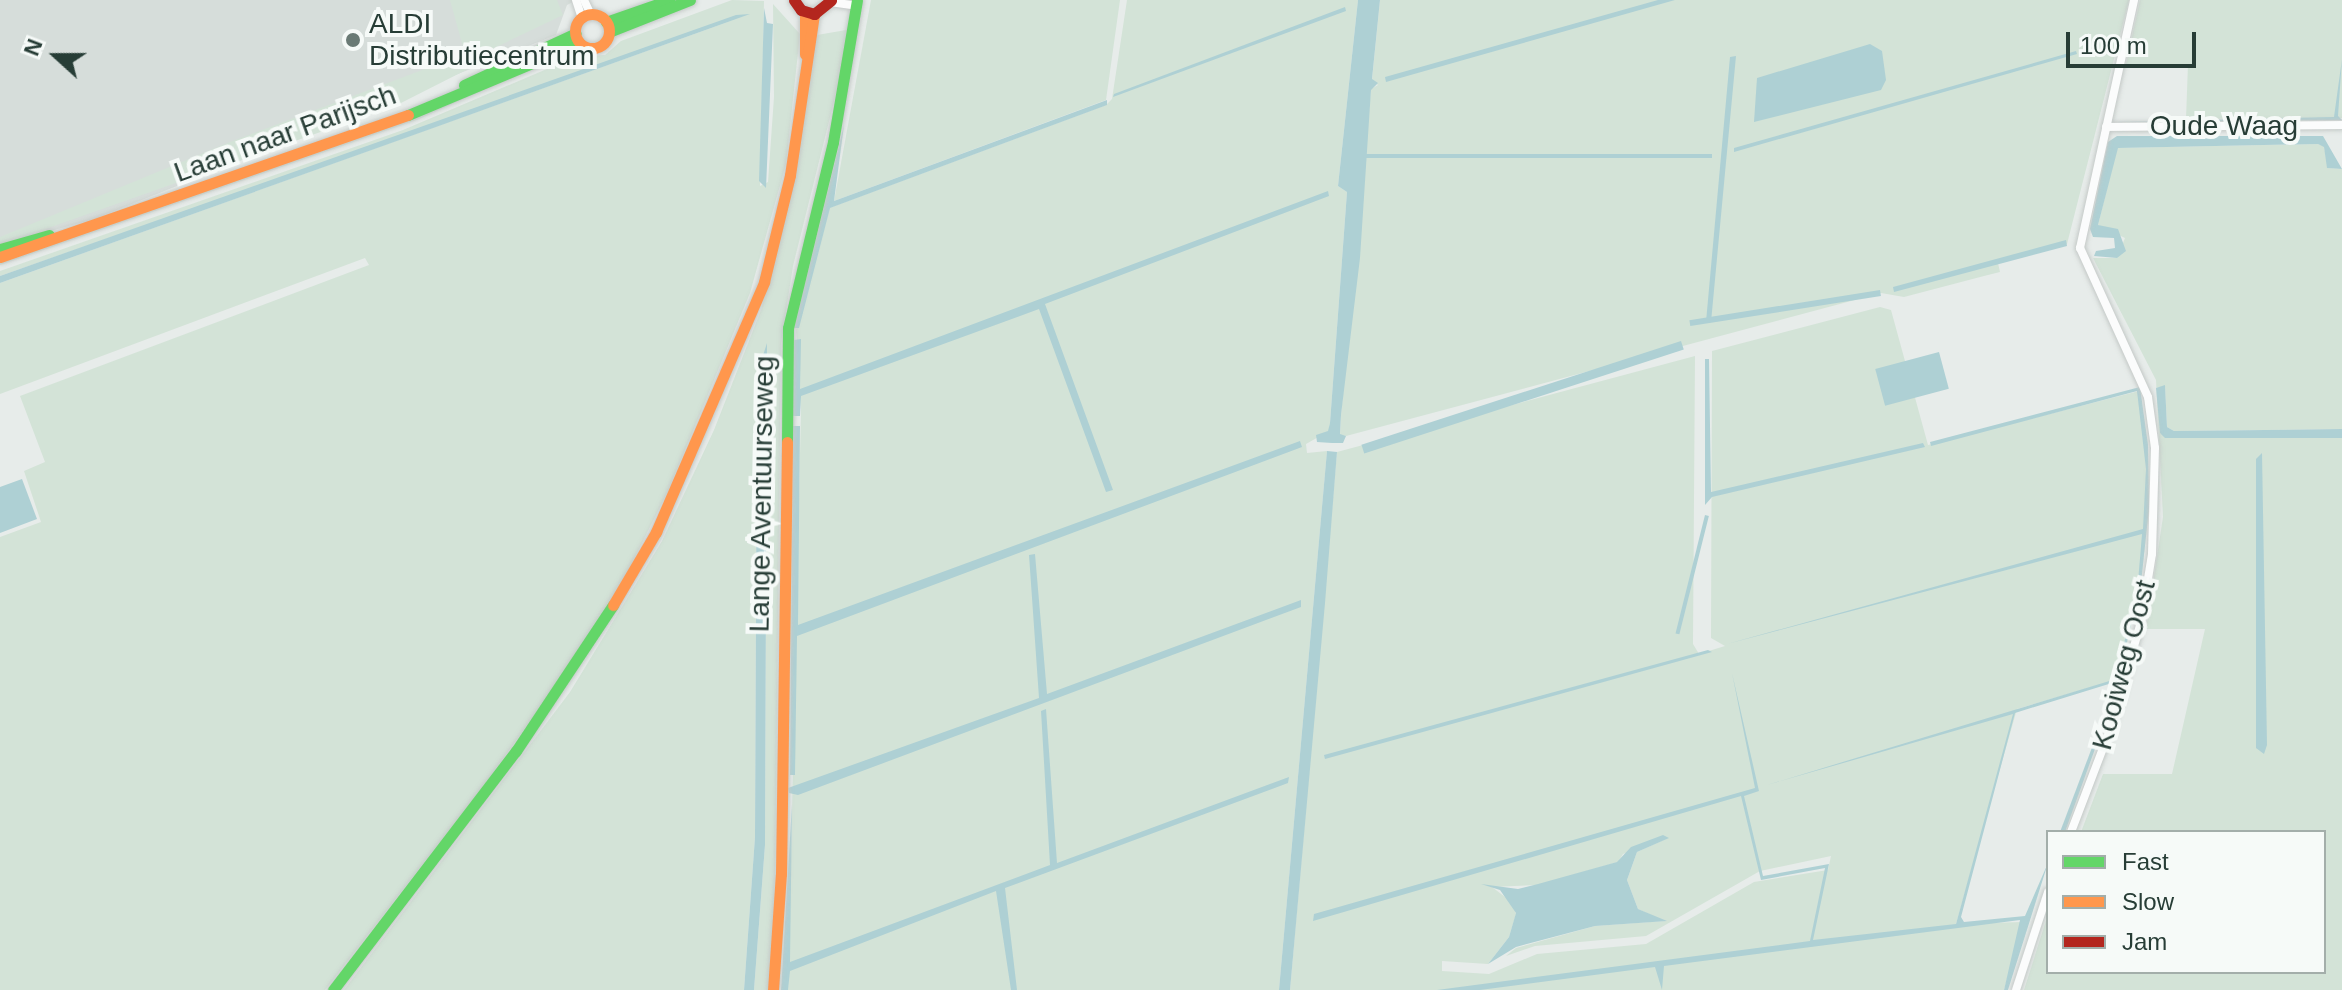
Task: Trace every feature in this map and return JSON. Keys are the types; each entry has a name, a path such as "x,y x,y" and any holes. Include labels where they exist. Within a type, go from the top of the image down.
{"street":[{"path":"576,0 586,16 608,27 690,0"},
{"path":"584,0 586,16 578,38 598,47 608,27 669,0"},
{"path":"794,0 810,13"},
{"name":"Kooiweg Oost","path":"2072,830 2110,730 2141,622 2152,554 2155,448 2148,397 2080,248 2134,0"},
{"path":"810,13 831,1"},
{"name":"Lange Aventuurseweg","path":"773,990 781,874 788,328 833,142 857,3 831,1"},
{"path":"333,990 516,751 592,641 656,532 764,282 790,175 810,13"},
{"name":"Laan naar Parijsch","path":"0,249 429,100 578,38"},
{"name":"Laan naar Parijsch","path":"0,257 415,113 578,38"},
{"name":"Oude Waag","path":"2106,127 2342,125"},
{"path":"2016,990 2046,898"}],"shaded area":[{"path":"0,0 577,0 567,5 556,35 94,219 0,245"}],"green space":[{"path":"450,0 557,0 563,15 467,61 468,69 397,105 0,245 0,237 230,142 465,54"},
{"path":"732,0 764,1 760,186 768,182 774,97 773,4 800,34 786,164 750,293 668,491 627,573 567,670 484,785 325,990 0,990 0,537 41,522 24,471 45,462 20,396 369,265 365,258 0,394 0,283 747,15 0,276 0,271 403,130 575,57 605,55 621,41"},
{"path":"871,0 1120,0 1106,100 834,201"},
{"path":"1127,0 1358,0 1338,186 1347,192 1330,423 1329,431 1306,444 1307,453 1327,451 1279,990 788,990 801,410 796,330 829,208 1106,105 1112,99"},
{"path":"1380,0 2129,0 2067,244 1998,263 2000,272 1904,297 1881,293 1346,436 1340,435 1341,415 1371,89 1378,85 1372,80"},
{"path":"2140,0 2342,0 2342,118 2186,119 2188,64 2126,64"},
{"path":"852,29 793,266 781,343 775,880 769,990 754,990 765,845 767,346 757,374 755,837 744,990 344,990 570,692 662,541 714,430 761,310 795,177 817,35"},
{"path":"560,55 419,119 0,265 0,261 281,164"},
{"path":"2324,146 2328,168 2342,169 2342,429 2174,431 2167,427 2165,386 2156,388 2156,380 2093,258 2117,258 2125,238 2098,225 2117,148"},
{"path":"1880,307 1891,310 1928,445 2139,391 2148,445 2149,508 2141,583 2119,679 2017,709 1956,924 2022,922 2004,990 1290,990 1337,452 1695,356 1693,644 1699,654 1725,646 1711,638 1712,351","holes":["1668,838 1637,852 1627,880 1638,909 1664,921 1595,926 1516,948 1506,956 1535,946 1646,936 1760,871 1831,856 1828,870 1754,882 1646,944 1537,954 1489,974 1442,971 1442,961 1488,964 1509,937 1516,914 1513,903 1492,887 1538,885 1618,862 1623,854"]},
{"path":"2157,391 2165,438 2342,438 2342,990 2024,990 2046,920 2046,974 2326,974 2326,830 2082,830 2103,774 2172,774 2205,629 2146,629 2163,517"}],"water":[{"path":"1358,0 1380,0 1372,79 1378,83 1371,90 1360,258 1341,415 1340,434 1346,436 1343,443 1317,442 1316,435 1328,431 1330,423 1347,192 1338,186"},
{"path":"1658,0 1675,0 1386,82 1385,77"},
{"path":"1345,7 1346,11 1113,97 1114,94"},
{"path":"764,8 767,23 773,24 766,188 759,181"},
{"path":"750,14 0,283 0,276 736,15"},
{"path":"1870,44 1882,51 1886,80 1881,90 1754,122 1757,78"},
{"path":"2076,51 2077,54 1734,152 1734,148"},
{"path":"1736,56 1711,322 1706,322 1730,57"},
{"path":"2342,59 2338,116 2342,120 2114,122 2334,117"},
{"path":"1107,100 1107,105 830,208 799,328 794,328 844,125 834,201"},
{"path":"2117,136 2323,136 2342,169 2327,168 2324,147 2318,144 2118,148 2098,225 2118,229 2126,251 2117,258 2094,256 2096,251 2115,248 2114,238 2093,237 2090,229 2108,142"},
{"path":"1355,154 1712,154 1712,158 1355,158"},
{"path":"1328,191 1329,196 1045,304 1113,490 1106,492 1039,309 801,396 800,416 793,416 794,340 801,339 800,389"},
{"path":"2066,240 2067,246 1894,292 1893,287"},
{"path":"1880,290 1881,296 1690,326 1689,320"},
{"path":"1681,341 1684,350 1364,453 1361,445"},
{"path":"767,343 765,845 754,990 744,990 755,837 757,374"},
{"path":"1939,352 1949,389 1885,406 1875,369"},
{"path":"1705,359 1709,359 1711,492 1923,443 1925,447 1712,497 1705,505"},
{"path":"2165,385 2167,427 2174,431 2342,429 2342,438 2165,438 2160,433 2156,388"},
{"path":"2140,387 2148,445 2149,508 2141,583 2116,688 2112,683 2015,713 1961,917 1964,922 2025,916 2046,868 2008,990 2004,990 2020,920 1664,966 1662,990 1655,967 1480,990 1437,990 1810,941 1825,868 1761,880 1741,796 1313,921 1314,914 1755,788 1732,673 1759,791 1744,796 1763,876 1829,864 1813,940 1956,924 2013,714 1767,785 2116,679 2138,582 2142,534 1727,644 2143,529 2146,469 2137,391 1931,446 1930,442"},
{"path":"793,426 800,426 798,625 1300,441 1302,447 797,636 795,775 790,775"},
{"path":"1327,451 1337,452 1325,603 1290,990 1279,990"},
{"path":"2262,453 2267,745 2264,754 2256,748 2256,459"},
{"path":"22,479 37,519 0,533 0,487"},
{"path":"1705,515 1709,516 1679,634 1675,633"},
{"path":"1035,554 1047,694 1301,600 1301,607 798,795 789,793 788,788 1039,698 1029,555"},
{"path":"1708,650 1712,652 1325,759 1324,755"},
{"path":"2112,702 2066,830 2061,830 2107,708"},
{"path":"1046,709 1057,863 1289,777 1288,783 1005,888 1017,990 1011,990 996,891 790,971 788,990 781,990 792,804 790,962 1050,865 1041,711"},
{"path":"1663,835 1669,838 1637,852 1627,880 1638,909 1667,921 1595,926 1516,947 1488,964 1509,937 1516,913 1500,890 1481,884 1518,889 1538,884 1617,862 1631,847"}],"traffic: fast":[{"path":"606,22 669,0"},
{"path":"609,32 690,0"},
{"path":"787,442 788,328 833,142 857,0"},
{"path":"464,85 576,33"},
{"path":"408,115 580,43"},
{"path":"0,249 49,235"},
{"path":"333,990 516,751 613,605"}],"traffic: slow":[{"path":"805,12 805,54"},
{"path":"592,14 604,19 609,31 604,43 592,48 580,43 575,31 580,19 592,14"},
{"path":"613,605 656,532 764,282 790,175 814,14"},
{"path":"0,257 408,115"},
{"path":"773,990 781,874 787,442"}],"traffic: jam":[{"path":"794,0 801,10 814,14 831,0"}],"place":[{"name":"ALDI Distributiecentrum","path":"353,40"}]}
